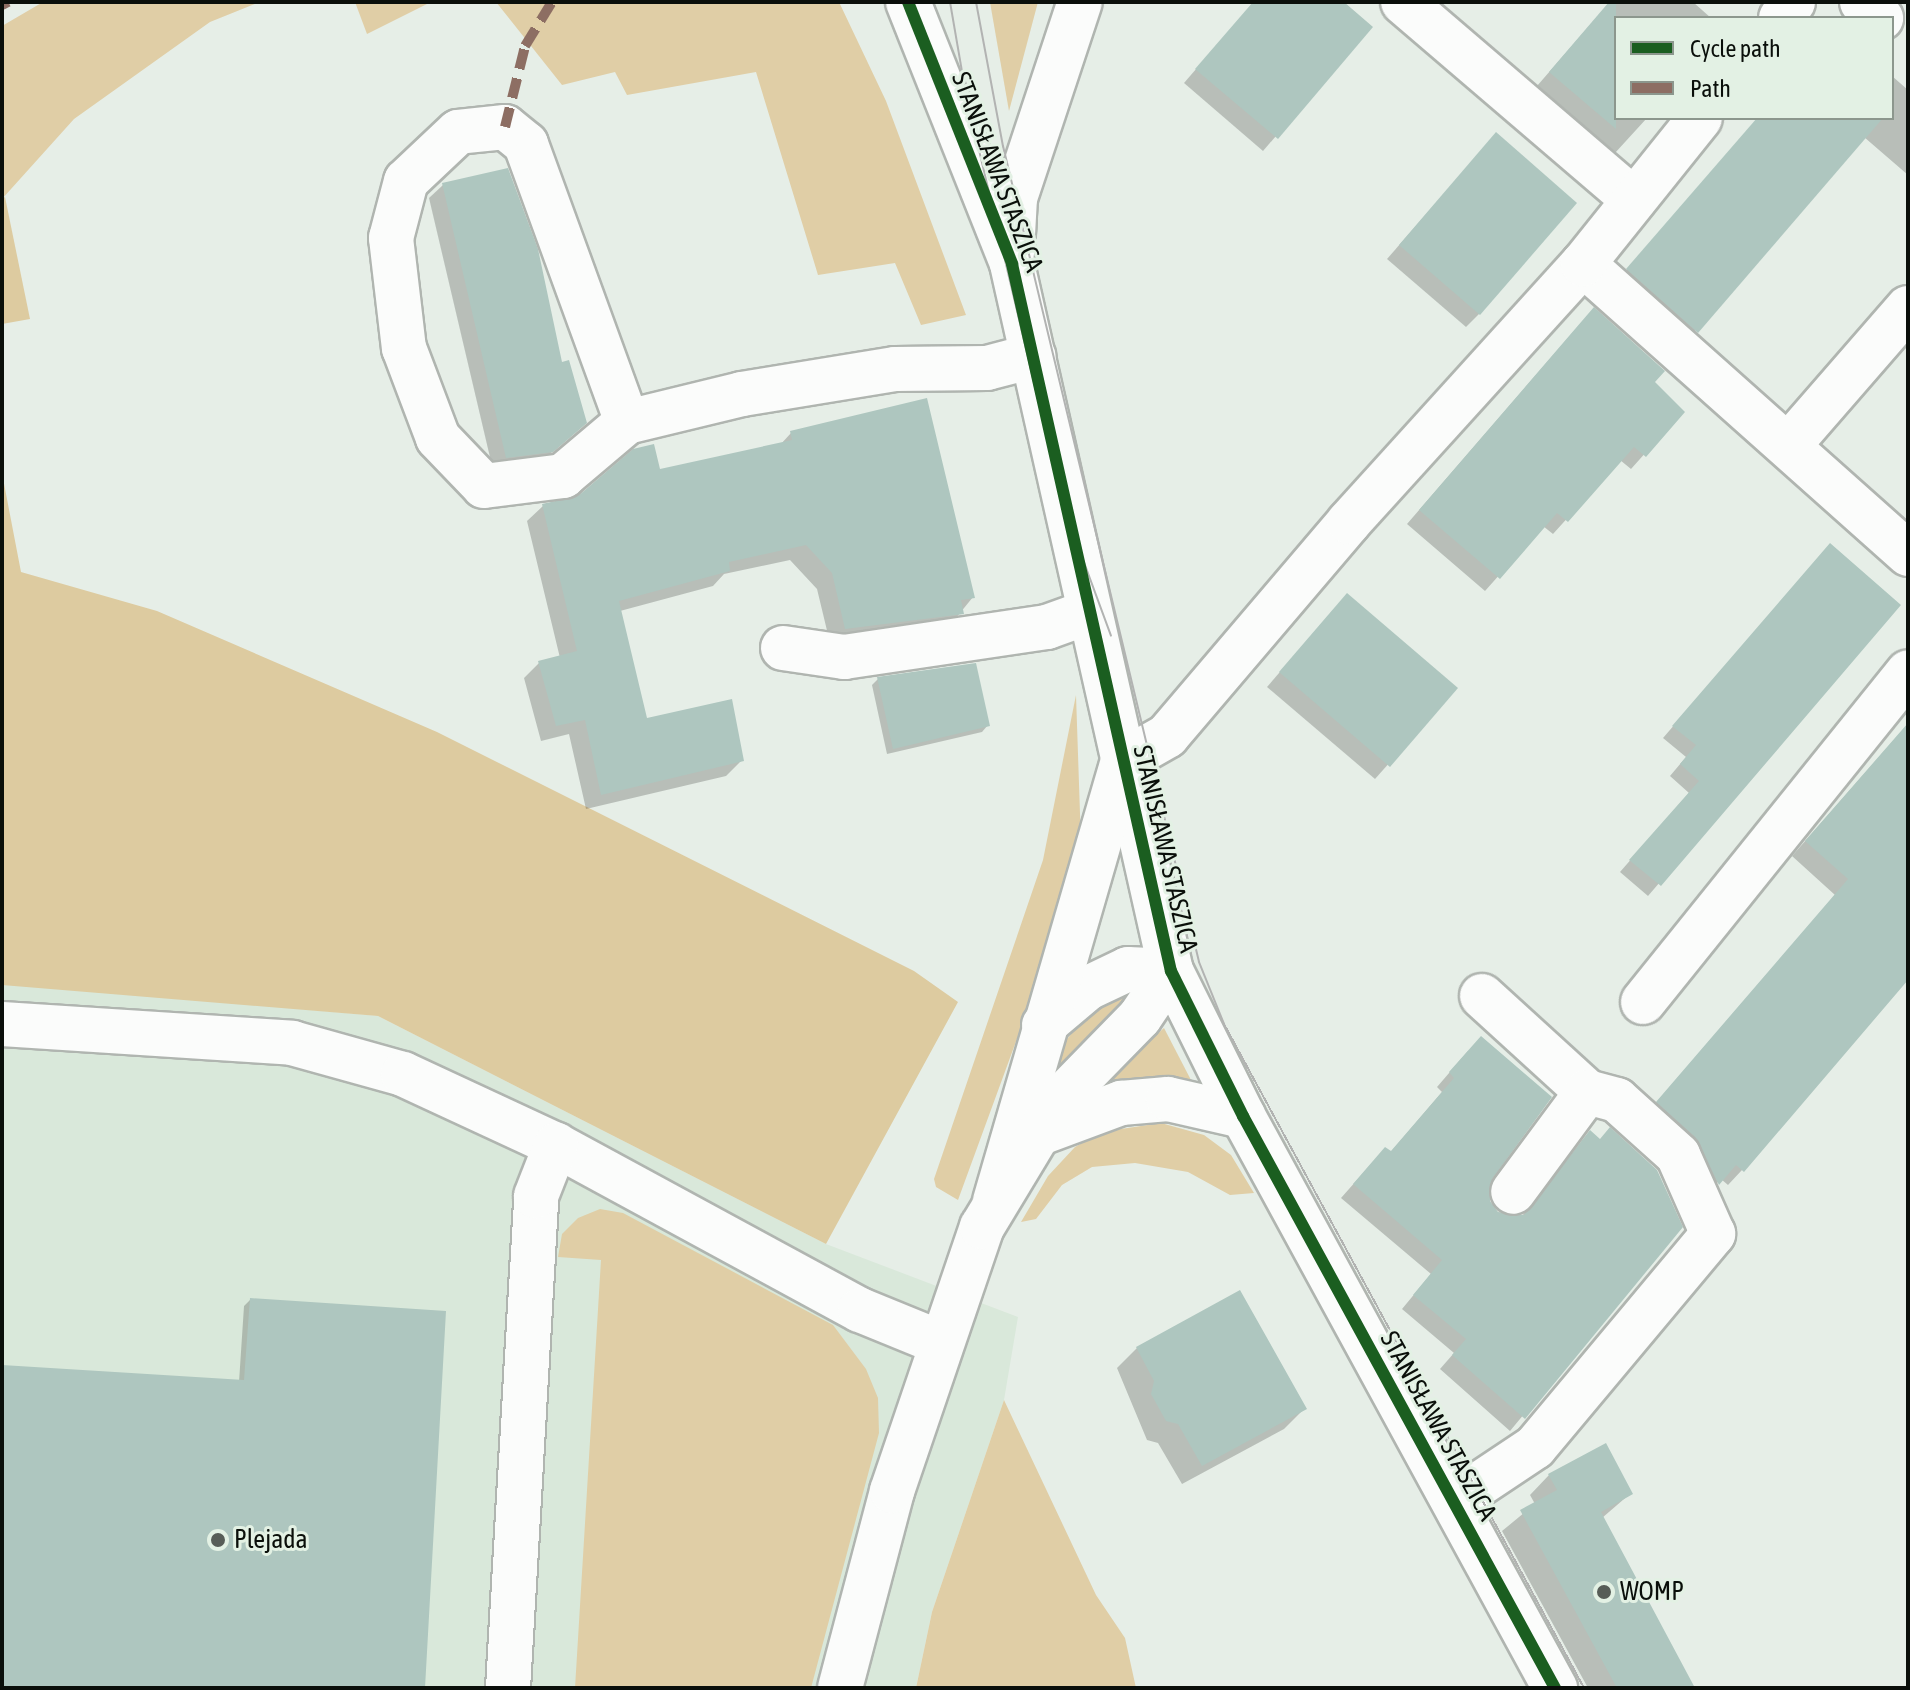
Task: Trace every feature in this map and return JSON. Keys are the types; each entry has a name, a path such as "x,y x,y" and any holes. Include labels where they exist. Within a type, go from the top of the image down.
{"street":[{"name":"STANISŁAWA STASZICA","path":"908,2 1012,264 1171,971 1243,1116 1555,1688"},
{"name":"STANISŁAWA STASZICA","path":"1012,264 1015,198 1080,2"},
{"path":"1403,2 1634,200"},
{"path":"1862,2 1879,16"},
{"path":"840,1688 892,1491 941,1343 995,1201 1123,761 1167,736 1349,522 1583,264 1698,120"},
{"path":"627,422 526,144 505,127 458,132 406,181 391,238 404,348 438,438 484,486 563,476 627,422 742,394 895,369 987,368 1033,356"},
{"path":"1583,264 1908,554"},
{"path":"1788,446 1908,308"},
{"path":"783,648 844,657 1047,627 1089,612"},
{"path":"1643,1002 1908,672"},
{"path":"1044,1025 1088,988 1128,969 1171,971"},
{"path":"995,1201 1058,1101 1140,1017 1171,971"},
{"path":"1454,1501 1535,1447 1713,1234 1678,1155 1617,1100 1587,1092 1482,996"},
{"path":"2,1024 292,1043 403,1074 556,1145 860,1310 941,1343"},
{"path":"1513,1192 1587,1092"},
{"path":"1038,1134 1121,1103 1168,1099 1243,1116"},
{"path":"508,1688 536,1196 556,1145"}],"shaded area":[{"path":"43,2 260,2 210,22 74,119 2,199 2,26"},
{"path":"355,2 431,2 367,34"},
{"path":"496,2 839,2 886,101 966,315 921,325 895,263 818,275 756,72 627,95 615,72 562,85"},
{"path":"990,2 1038,2 1009,111 991,8"},
{"path":"5,197 30,319 2,324 2,199"},
{"path":"2,473 21,572 157,611 437,732 914,971 958,1002 826,1244 378,1016 2,985"},
{"path":"1076,695 1081,843 1056,932 958,1200 936,1187 934,1179 1043,860"},
{"path":"28,984 378,1016 826,1244 1018,1317 1004,1400 932,1612 916,1688 2,1688 2,985"},
{"path":"1132,989 1135,994 1060,1068 1050,1059 1089,1013 1115,993"},
{"path":"1164,1028 1192,1082 1110,1083 1125,1063"},
{"path":"1161,1123 1204,1135 1231,1155 1254,1193 1230,1195 1188,1172 1135,1163 1092,1167 1062,1185 1036,1219 1021,1222 1048,1176 1075,1147 1101,1132"},
{"path":"600,1209 623,1213 833,1325 866,1369 878,1398 879,1433 811,1688 575,1688 601,1260 558,1257 562,1234 578,1218"},
{"path":"1004,1400 1096,1595 1125,1638 1136,1688 916,1688 932,1612"}],"building":[{"path":"1253,2 1344,2 1373,27 1278,139 1195,69"},
{"path":"1609,2 1616,2 1616,129 1549,72"},
{"path":"1755,120 1881,120 1698,333 1626,269"},
{"path":"1496,132 1577,203 1480,315 1399,245"},
{"path":"508,168 538,249 562,362 569,360 587,423 553,452 506,458 442,183"},
{"path":"1594,307 1665,371 1655,382 1685,412 1646,457 1634,447 1568,522 1557,513 1500,579 1419,510"},
{"path":"927,398 975,598 961,600 964,614 845,629 832,573 806,545 729,562 730,571 619,601 647,718 732,699 744,761 601,795 585,720 556,726 538,661 577,651 542,504 578,496 633,449 654,444 660,469 792,440 790,431"},
{"path":"1830,543 1901,605 1661,886 1629,860 1699,781 1680,764 1696,745 1672,726"},
{"path":"1347,593 1458,688 1390,767 1279,672"},
{"path":"976,663 990,726 893,749 877,677"},
{"path":"1908,723 1908,980 1744,1172 1736,1165 1719,1185 1695,1137 1656,1102 1848,879 1805,841"},
{"path":"1481,1036 1552,1097 1493,1178 1490,1201 1498,1212 1524,1215 1590,1130 1600,1139 1610,1127 1657,1170 1683,1227 1525,1419 1452,1355 1466,1339 1413,1295 1442,1260 1353,1184 1385,1147 1391,1151 1454,1078 1449,1072"},
{"path":"1240,1290 1307,1409 1202,1466 1178,1424 1166,1421 1151,1394 1154,1381 1136,1347"},
{"name":"Plejada","path":"250,1298 446,1311 425,1688 2,1688 2,1365 244,1380"},
{"name":"WOMP","path":"1606,1443 1633,1494 1601,1512 1695,1688 1617,1688 1520,1510 1557,1490 1548,1474"}],"tram line":[{"path":"950,2 966,95 1064,508 1111,636"},
{"path":"976,2 1003,146 1199,962 1224,1024 1584,1688"}],"marked path":[{"path":"2,5 8,2"},
{"path":"505,127 525,46 552,2"}],"cycle path":[{"path":"908,2 1012,264 1171,971 1243,1116 1555,1688"}],"place":[{"name":"Plejada","path":"218,1540"},
{"name":"WOMP","path":"1604,1592"}]}
